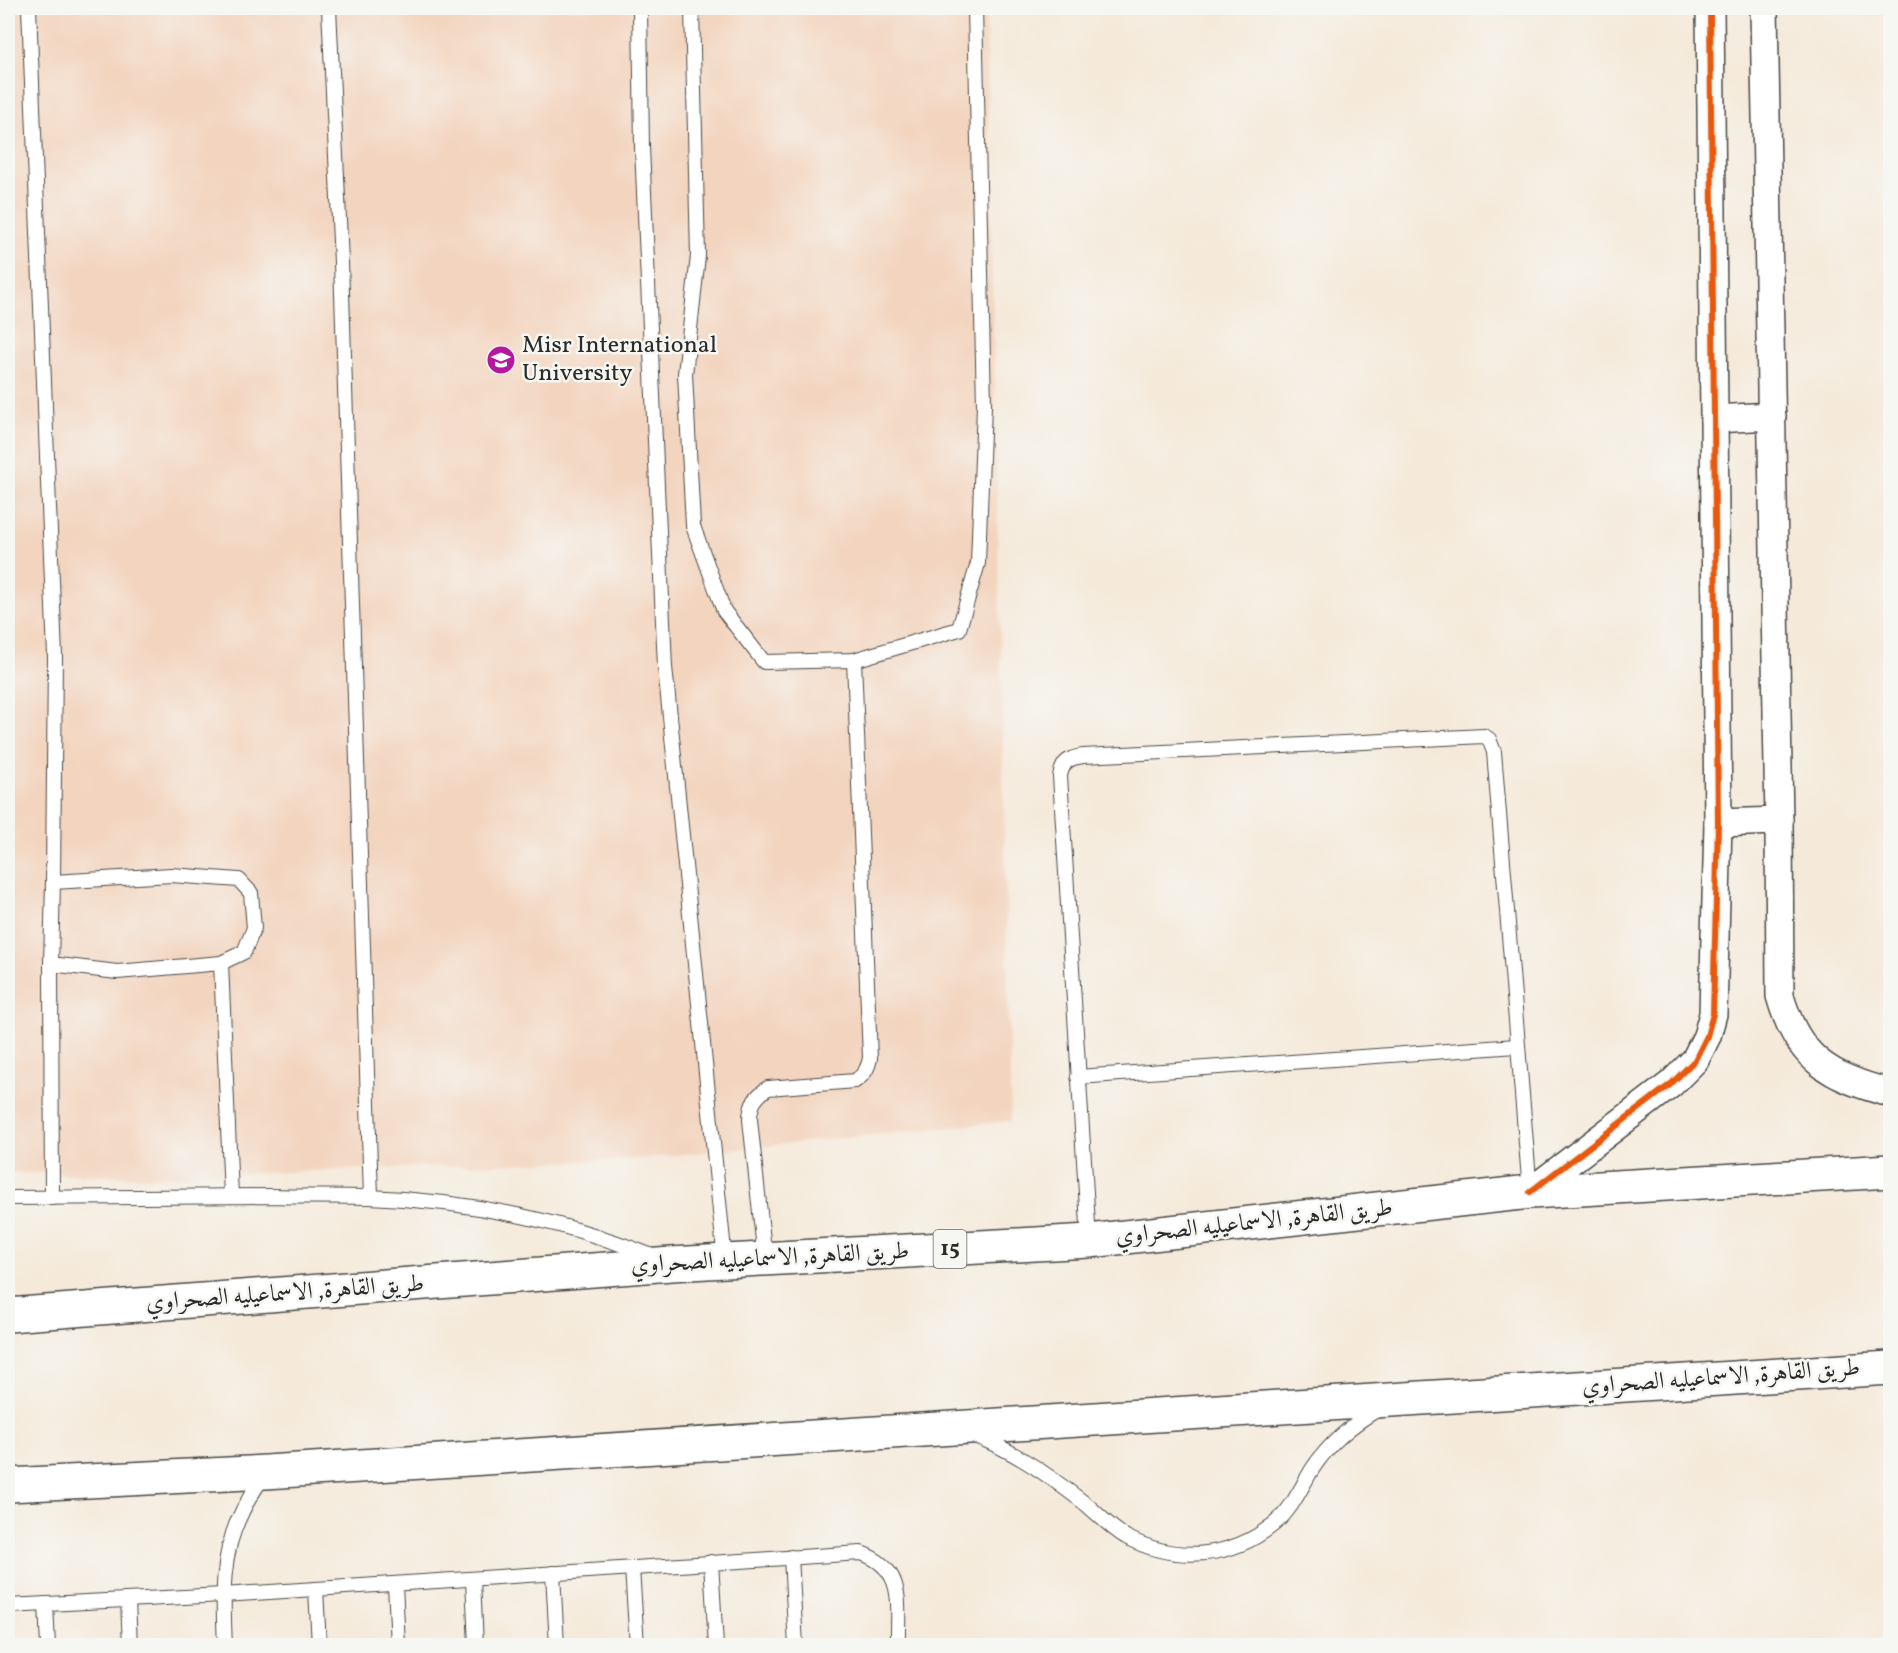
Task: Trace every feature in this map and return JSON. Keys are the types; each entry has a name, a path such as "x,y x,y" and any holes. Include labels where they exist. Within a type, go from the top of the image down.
{"highway":[{"name":"طريق القاهرة, الاسماعيليه الصحراوي","path":"8,1315 671,1264 1089,1242 1530,1192 1890,1172"},
{"name":"طريق القاهرة, الاسماعيليه الصحراوي","path":"8,1485 266,1472 1890,1368"}],"street":[{"path":"1530,1192 1671,1084 1695,1060 1707,1036 1713,1014 1718,823 1710,8"},
{"path":"1764,8 1779,821 1780,996 1786,1017 1809,1054 1826,1068 1845,1079 1890,1093"},
{"path":"1714,419 1772,416"},
{"path":"1718,823 1779,821"}],"lane":[{"path":"29,8 55,656 54,882 51,964 52,1198"},
{"path":"329,8 341,262 371,1197"},
{"path":"640,8 642,147 664,667 725,1261"},
{"path":"692,8 698,256 684,374 693,526 724,611 764,662 854,660 959,629 978,563 984,405 975,8"},
{"path":"765,1259 750,1120 753,1103 759,1094 768,1088 855,1082 863,1076 870,1058 854,660"},
{"path":"1089,1242 1060,776 1061,767 1065,762 1070,758 1083,756 1484,736 1489,739 1494,752 1530,1192"},
{"path":"51,964 117,972 221,963 244,952 254,928 251,893 239,880 171,875 54,882"},
{"path":"221,963 231,1196"},
{"path":"1078,1077 1517,1046"},
{"path":"8,1198 371,1197 474,1207 574,1228 671,1264"},
{"path":"954,1427 994,1443 1031,1463 1124,1536 1153,1550 1186,1555 1218,1553 1249,1541 1276,1523 1297,1497 1314,1467 1337,1440 1364,1417 1395,1400"},
{"path":"225,1646 224,1569 231,1538 240,1514 266,1472"},
{"path":"8,1606 223,1595 861,1553 884,1565 892,1575 896,1587 898,1646"},
{"path":"791,1557 796,1646"},
{"path":"711,1562 716,1646"},
{"path":"633,1568 637,1646"},
{"path":"553,1573 557,1646"},
{"path":"473,1579 476,1646"},
{"path":"395,1584 398,1646"},
{"path":"316,1589 319,1646"},
{"path":"128,1600 130,1646"},
{"path":"46,1604 48,1646"}],"shaded area":[{"name":"Misr International University","path":"8,8 986,8 1011,1121 637,1159 148,1177 8,1172"}],"cycle path":[{"path":"1530,1192 1671,1084 1695,1060 1707,1036 1713,1014 1718,823 1710,8"}],"place":[{"name":"Misr International University","path":"501,360"}]}
